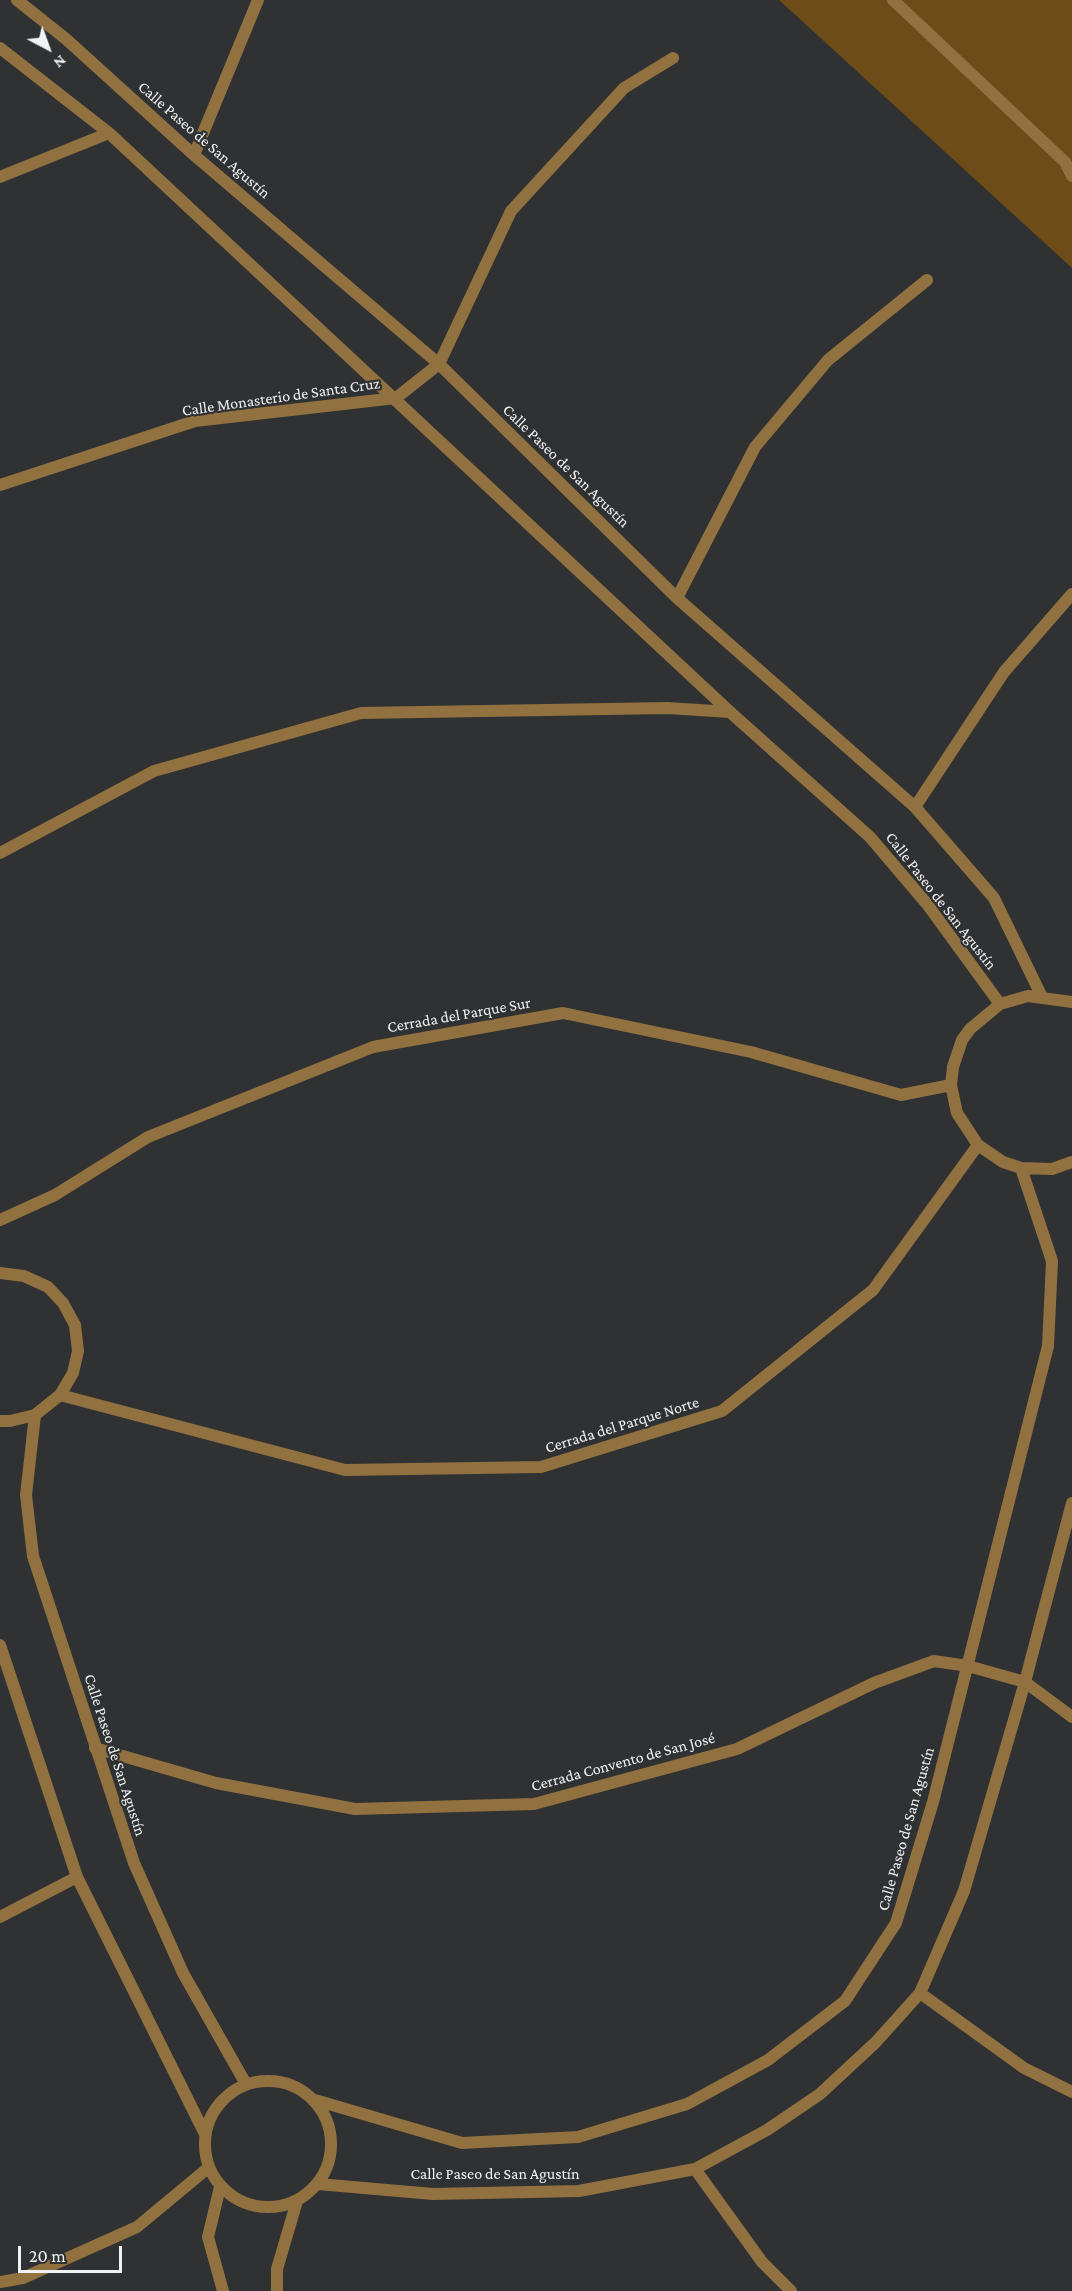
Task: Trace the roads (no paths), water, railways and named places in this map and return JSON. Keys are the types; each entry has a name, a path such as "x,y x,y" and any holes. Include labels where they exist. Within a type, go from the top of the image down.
{"street":[{"name":"Calle Paseo de San Agustín","path":"17,0 66,39 194,155 439,364 677,597 915,807 994,898 1042,997"},
{"path":"194,155 258,0"},
{"path":"893,0 1065,162 1072,176"},
{"name":"Calle Paseo de San Agustín","path":"0,48 109,133 396,398 730,712 870,837 927,904 1000,1004"},
{"path":"396,398 439,364 511,211 624,88 673,58"},
{"path":"0,177 109,133"},
{"path":"677,597 755,447 828,360 927,280"},
{"name":"Calle Monasterio de Santa Cruz","path":"0,485 195,421 396,398"},
{"path":"915,807 1004,672 1072,594"},
{"path":"0,853 154,771 362,713 668,708 730,712"},
{"path":"1072,1002 1028,996 1000,1004 970,1029 962,1040 953,1067 951,1085 957,1113 978,1146 1003,1162 1021,1168 1052,1169 1072,1162"},
{"name":"Cerrada del Parque Sur","path":"0,1220 55,1195 148,1137 373,1047 563,1013 751,1052 901,1095 951,1085"},
{"name":"Cerrada del Parque Norte","path":"60,1395 345,1470 541,1467 722,1411 873,1290 978,1146"},
{"name":"Calle Paseo de San Agustín","path":"315,2100 462,2143 578,2137 687,2104 768,2060 845,2001 896,1923 933,1802 1048,1346 1052,1261 1021,1168"},
{"path":"0,1273 24,1276 48,1287 63,1303 75,1325 78,1351 73,1373 60,1395 35,1415 0,1421"},
{"name":"Calle Paseo de San Agustín","path":"35,1415 26,1495 33,1556 134,1863 183,1973 246,2084"},
{"name":"Calle Paseo de San Agustín","path":"318,2184 433,2194 579,2191 696,2169 767,2130 820,2094 876,2042 920,1993 964,1891 1025,1682 1072,1503"},
{"path":"0,1644 77,1877 205,2134"},
{"name":"Cerrada Convento de San José","path":"95,1748 216,1783 355,1809 534,1804 736,1749 874,1683 934,1661 968,1666 1025,1682"},
{"path":"1025,1682 1072,1717"},
{"path":"0,1917 77,1877"},
{"path":"920,1993 1024,2068 1072,2092"},
{"path":"276,2080 297,2087 315,2100 324,2113 332,2134 329,2164 318,2184 297,2201 276,2208 254,2206 237,2200 220,2187 208,2168 205,2156 205,2134 212,2112 227,2095 246,2084 276,2080"},
{"path":"0,2282 23,2278 137,2227 208,2168"},
{"path":"696,2169 762,2262 791,2291"},
{"path":"220,2187 208,2237 223,2291"},
{"path":"277,2291 278,2269 297,2201"}]}
